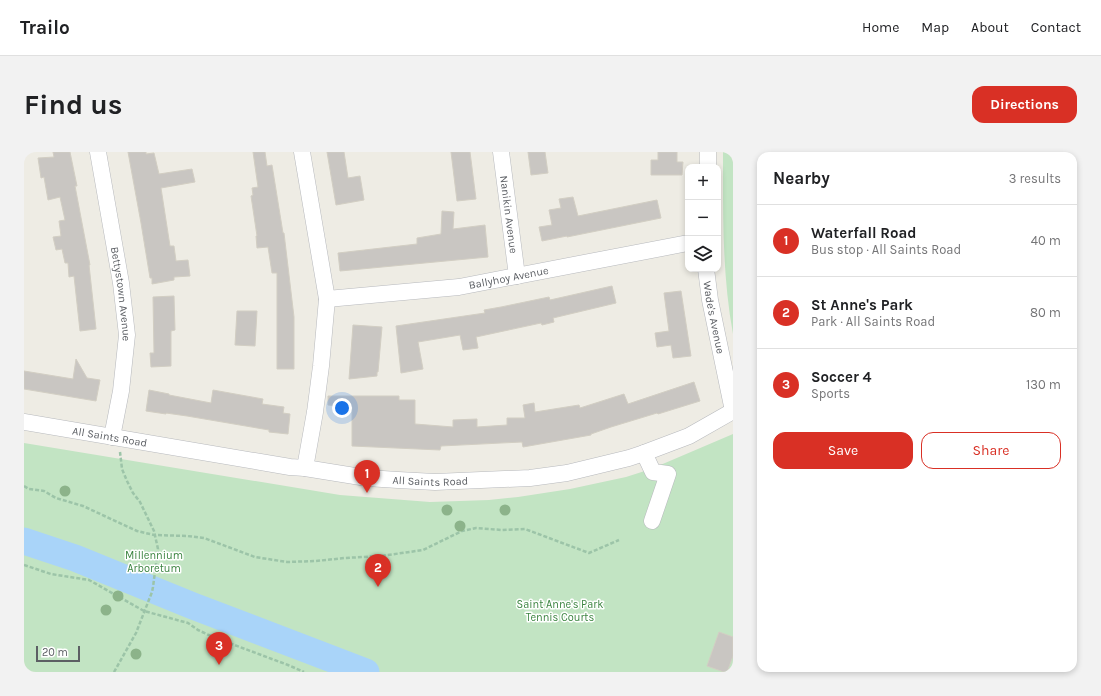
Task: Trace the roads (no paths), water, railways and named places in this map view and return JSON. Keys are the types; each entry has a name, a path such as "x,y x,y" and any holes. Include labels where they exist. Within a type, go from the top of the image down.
{"street":[{"name":"Bettystown Avenue","path":"98,152 121,283 127,335 117,438"},
{"path":"302,152 327,299 321,366 315,412 305,468"},
{"name":"Nanikin Avenue","path":"501,152 517,276"},
{"path":"708,152 708,164"},
{"name":"Ballyhoy Avenue","path":"327,299 459,287 685,244"},
{"name":"Wade's Avenue","path":"706,272 710,300 733,411"},
{"name":"All Saints Road","path":"24,422 290,467 367,478 435,482 530,478 567,473 644,453 689,436 733,411"},
{"path":"644,453 653,472 668,474 652,521"}],"waterway":[{"path":"24,541 75,558 193,606 366,672"}],"place":[{"name":"Waterfall Road","path":"367,493"},
{"name":"St Anne's Park","path":"378,587"},
{"name":"Soccer 4","path":"219,665"}],"park label":[{"name":"Millennium Arboretum","path":"154,561"},
{"name":"Saint Anne's Park Tennis Courts","path":"560,610"}]}
